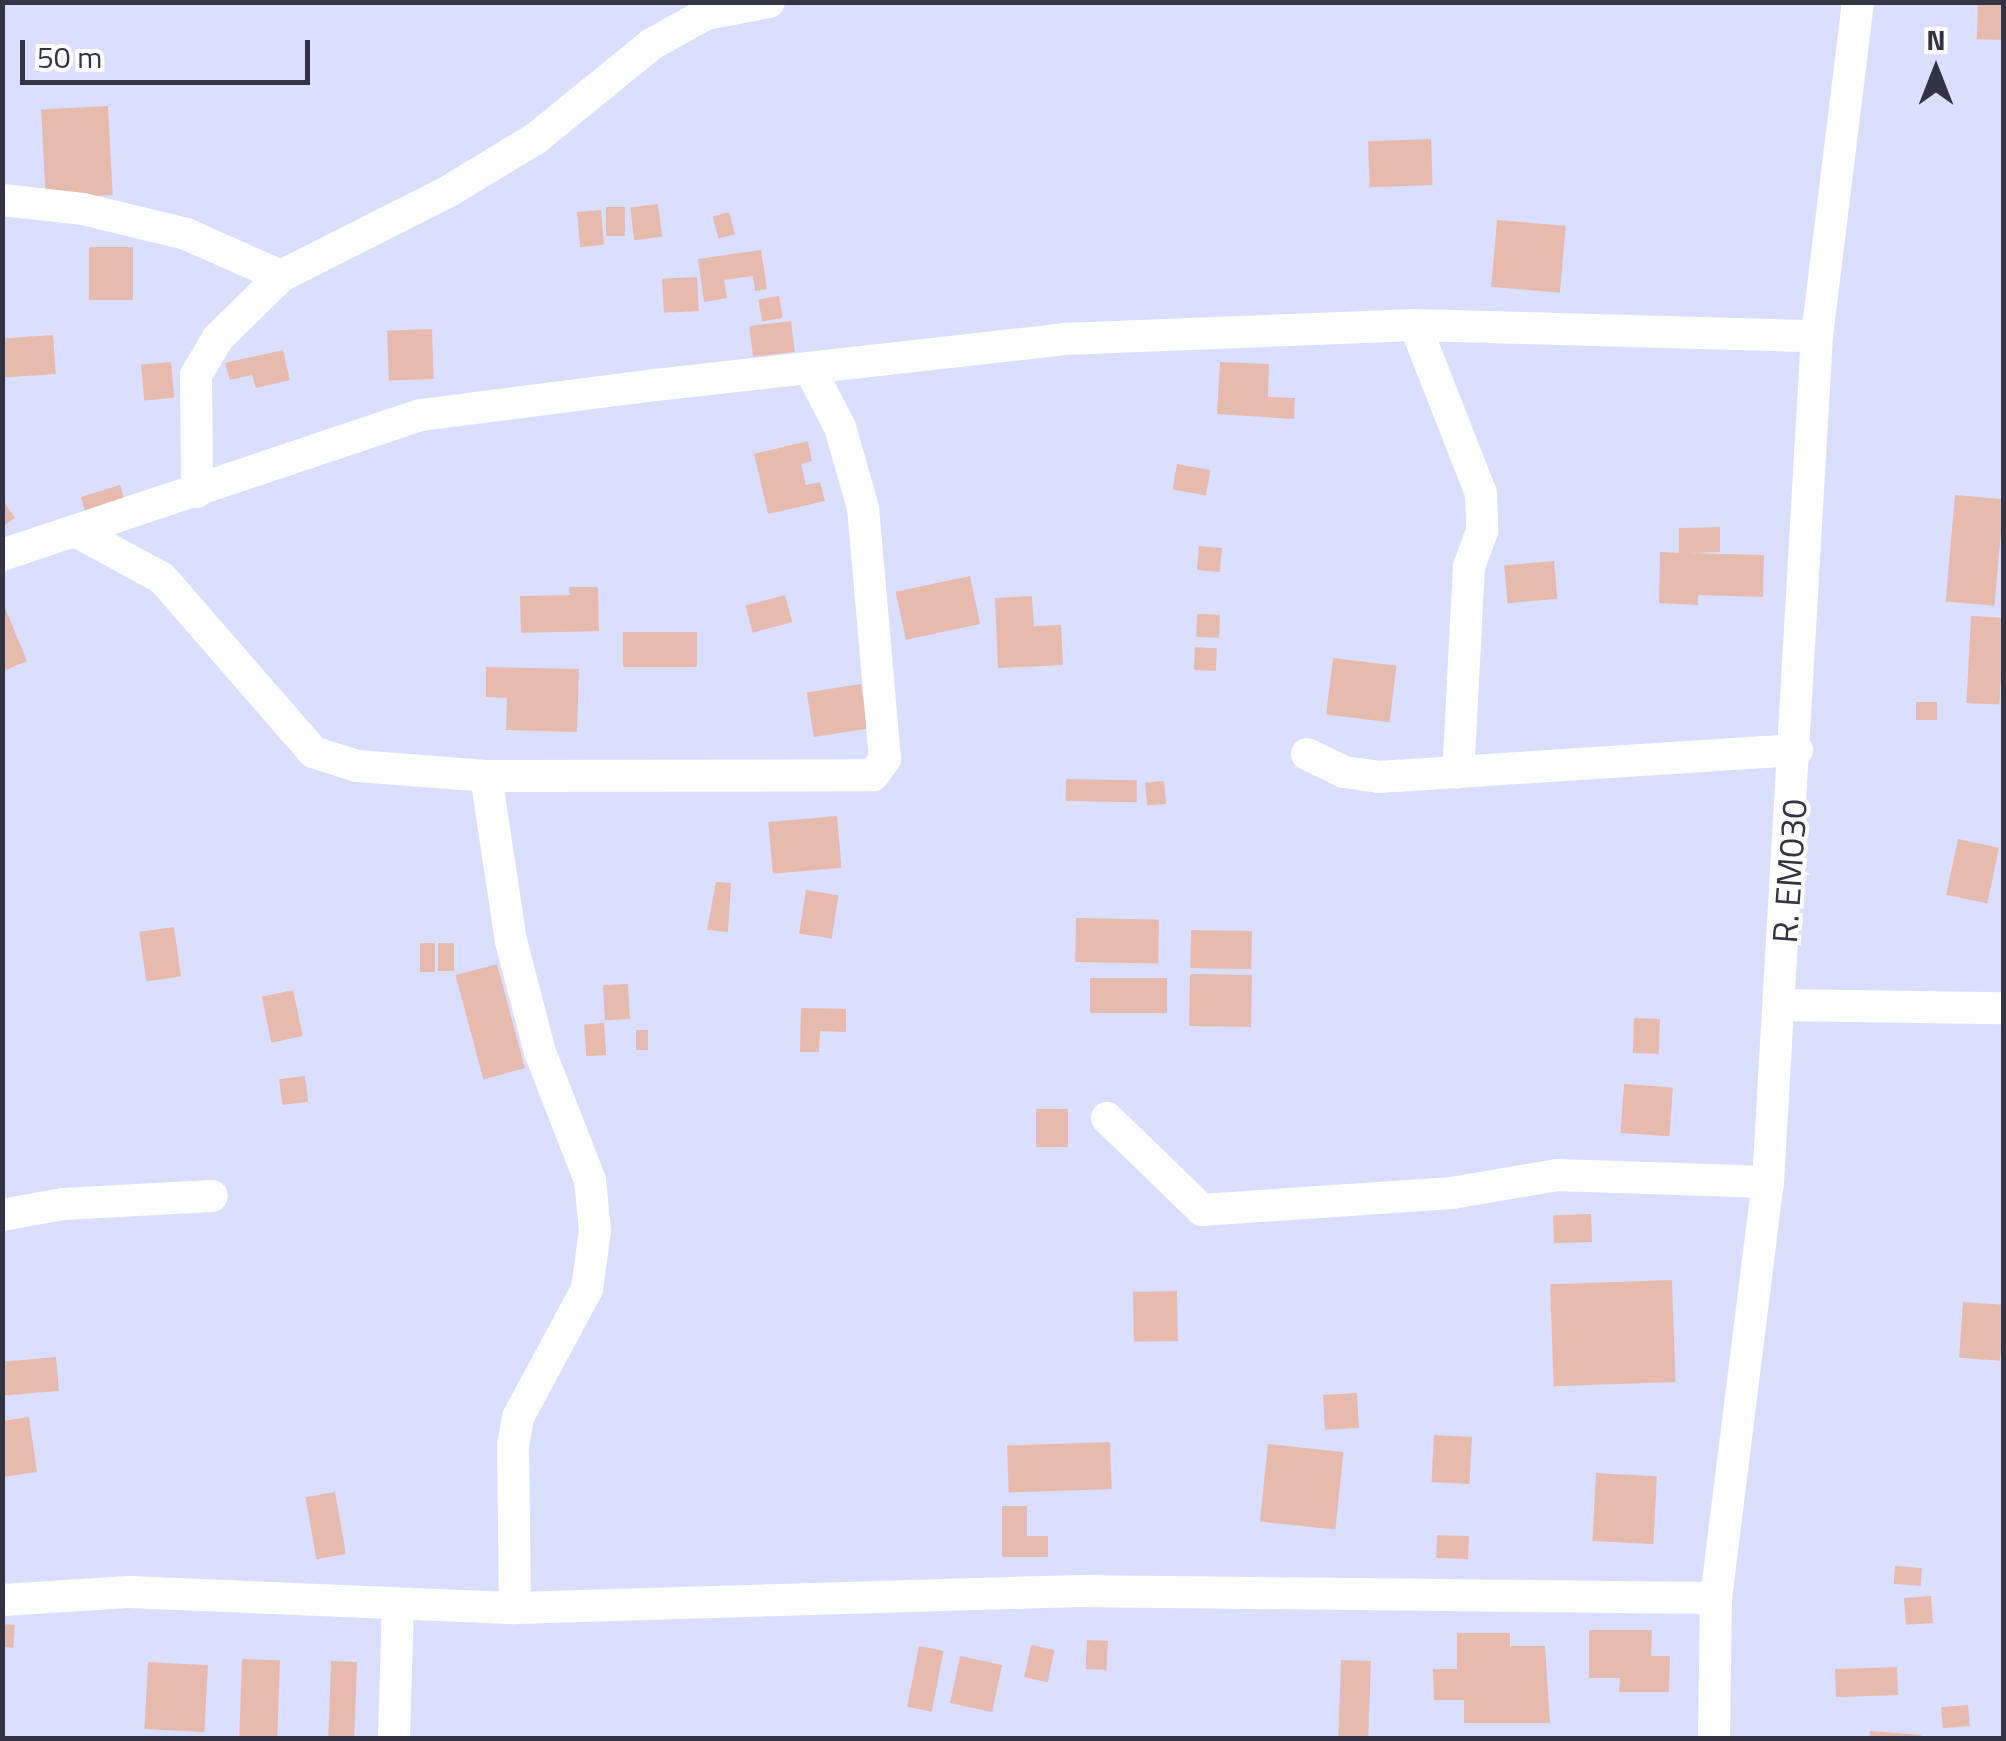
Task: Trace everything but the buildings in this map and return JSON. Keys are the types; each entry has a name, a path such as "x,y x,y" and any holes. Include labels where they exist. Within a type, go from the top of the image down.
{"street":[{"path":"197,492 196,375 218,338 281,276 449,191 534,139 652,44 706,14 769,2"},
{"name":"R. EM030","path":"1714,1738 1716,1598 1768,1182 1798,750 1817,336 1858,2"},
{"path":"2,200 83,209 186,234 281,276"},
{"path":"1415,325 1481,492 1482,531 1469,566 1458,773"},
{"path":"2,555 79,533 422,415 809,368 1064,340 1415,325 1817,336"},
{"path":"79,533 162,578 313,752 357,766 486,776 874,775 885,759 863,508 840,427 809,368"},
{"path":"1306,754 1344,772 1380,776 1798,750"},
{"path":"486,776 511,941 540,1052 590,1180 595,1230 587,1289 518,1417 512,1444 515,1608"},
{"path":"1779,1005 2004,1008"},
{"path":"1107,1118 1202,1210 1433,1194 1557,1174 1768,1182"},
{"path":"2,1216 62,1204 212,1196"},
{"path":"2,1600 129,1592 515,1608 1078,1591 1716,1598"},
{"path":"394,1738 398,1606"}]}
